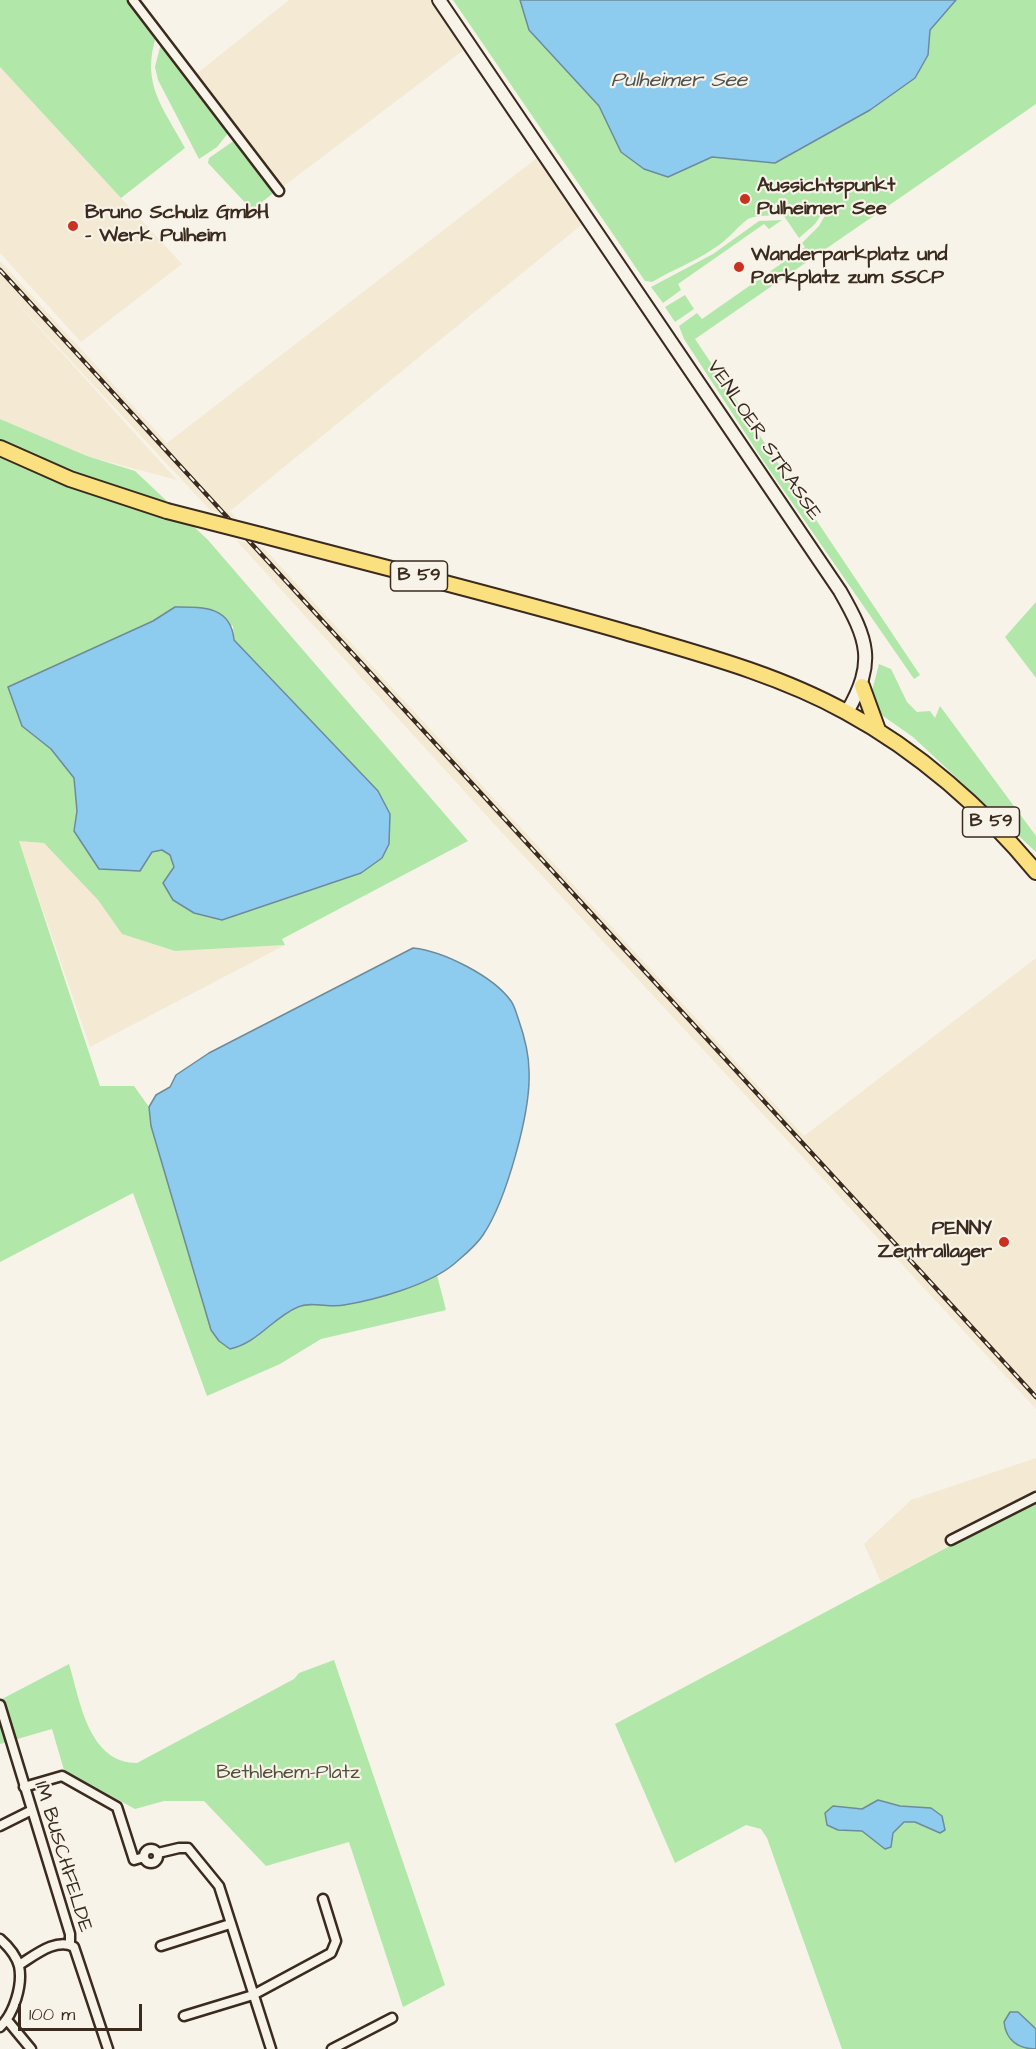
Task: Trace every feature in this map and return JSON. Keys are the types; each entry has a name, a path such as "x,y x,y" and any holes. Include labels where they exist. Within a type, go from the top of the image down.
{"main road":[{"name":"VENLOER STRASSE","path":"439,0 840,591 858,626 866,656 862,686 847,712"},
{"name":"B 59","path":"0,448 70,478 167,511 577,618 735,664 805,691 878,730 940,777 989,820 1036,872"},
{"path":"862,686 878,730"}],"street":[{"path":"133,0 279,191"},
{"path":"951,1540 1036,1497"},
{"name":"IM BUSCHFELDE","path":"0,1705 70,1934 70,1945 78,1953 108,2049"},
{"path":"24,1787 62,1776 117,1807 134,1860 144,1857 145,1851 150,1848 158,1853 184,1847 193,1851 219,1886 271,2049"},
{"path":"0,1826 32,1810"},
{"path":"184,2016 253,1995 334,1949 336,1941 323,1899"},
{"path":"161,1946 230,1924"},
{"path":"0,1939 19,1965 15,1998 7,2020 0,2027"},
{"path":"19,1965 57,1944 70,1945"},
{"path":"332,2049 392,2018"},
{"path":"7,2020 31,2049"}],"shaded area":[{"path":"289,0 431,0 465,49 280,189 195,75"},
{"name":"Bruno Schulz GmbH - Werk Pulheim","path":"0,67 182,264 81,342 0,253"},
{"path":"537,158 544,162 585,222 230,511 237,519 210,510 3,288 177,480 87,456 0,419 0,261 167,443"},
{"path":"236,540 263,547 804,1136 1036,958 1036,1409 496,826"},
{"path":"19,841 44,843 98,900 122,934 175,951 285,945 90,1047"},
{"path":"1036,1458 1036,1499 881,1582 864,1544 911,1500"}],"green space":[{"path":"0,0 127,0 156,36 151,68 153,82 162,107 185,148 121,198 0,67"},
{"path":"453,0 520,0 530,30 599,106 621,152 668,177 712,157 775,163 870,110 915,78 928,55 930,30 956,0 1036,0 1036,104 695,339 920,675 914,679 764,462 684,339 679,326 697,313 702,319 805,247 802,243 819,226 828,210 827,206 815,224 799,238 784,216 751,218 706,254 652,282 645,281"},
{"path":"161,43 229,132 217,147 199,159 158,80 155,67"},
{"path":"235,140 276,191 252,210 208,163 209,158"},
{"path":"782,220 769,229 764,224 678,284 681,290 663,303 651,287 713,254 759,221"},
{"path":"685,295 694,309 675,322 665,307"},
{"path":"0,419 87,456 135,471 208,540 468,841 282,939 285,945 175,951 122,934 98,900 44,843 19,841 100,1086 134,1086 149,1107 151,1126 211,1330 257,1337 268,1324 301,1306 342,1305 398,1290 437,1275 446,1310 321,1339 280,1364 207,1396 133,1193 0,1262","holes":["175,607 233,626 234,640 378,791 266,904 222,920 194,913 171,855 161,850 152,852 74,831 77,811 74,778 51,749 22,726 8,687 153,621"]},
{"path":"1036,602 1036,678 1005,637"},
{"path":"879,664 891,669 907,702 917,712 930,711 935,718 940,706 1036,836 1036,852 913,737 876,711 871,695"},
{"path":"1036,1500 1036,2049 842,2049 767,1838 761,1829 746,1825 675,1863 615,1724"},
{"name":"Bethlehem-Platz","path":"334,1660 445,1985 403,2007 349,1842 266,1866 204,1801 164,1801 135,1809 64,1770 52,1729 0,1744 0,1700 69,1664 82,1711 97,1741 107,1753 120,1760 137,1763 294,1679 299,1673"}],"water":[{"name":"Pulheimer See","path":"520,0 956,0 930,30 928,55 915,78 870,110 775,163 712,157 668,177 644,169 621,152 599,106 529,30"},
{"path":"175,607 205,608 227,620 234,640 378,791 390,814 389,844 382,858 361,873 222,920 194,913 173,900 163,883 174,867 170,855 162,850 152,852 140,871 99,869 74,831 77,811 74,778 51,749 22,726 8,687 153,621"},
{"path":"413,948 452,959 492,983 512,1003 524,1037 529,1071 526,1109 508,1179 492,1220 469,1251 431,1279 357,1303 339,1306 303,1305 280,1317 249,1341 230,1349 219,1341 211,1330 151,1126 149,1107 156,1095 170,1087 176,1075 209,1053"},
{"path":"878,1800 900,1806 931,1808 942,1816 945,1830 940,1833 915,1822 904,1822 893,1833 891,1847 885,1849 862,1831 838,1830 827,1825 825,1813 833,1806 862,1809"},
{"path":"1010,2012 1018,2012 1036,2029 1036,2049 1014,2043 1007,2034 1004,2022"}],"railway":[{"path":"0,270 1036,1397"}],"place":[{"name":"Aussichtspunkt Pulheimer See","path":"745,199"},
{"name":"Bruno Schulz GmbH - Werk Pulheim","path":"73,226"},
{"name":"Wanderparkplatz und Parkplatz zum SSCP","path":"739,267"},
{"name":"PENNY Zentrallager","path":"1004,1242"}]}
